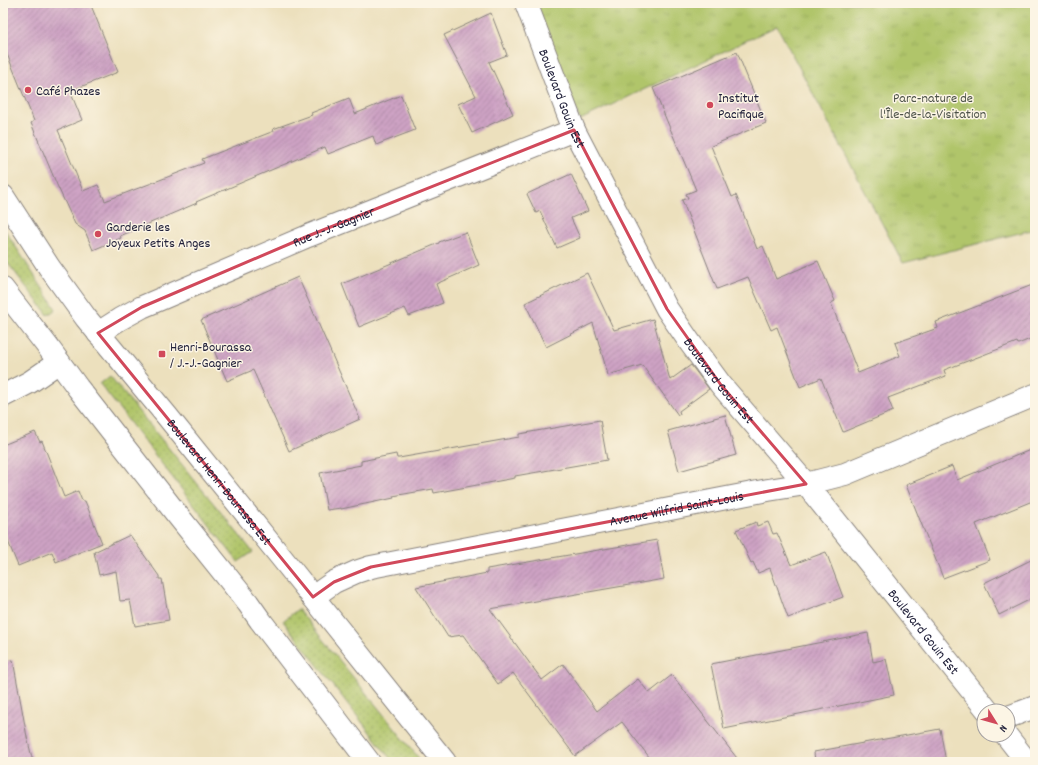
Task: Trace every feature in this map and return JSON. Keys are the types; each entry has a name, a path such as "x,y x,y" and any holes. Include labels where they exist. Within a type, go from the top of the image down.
{"street":[{"name":"Boulevard Gouin Est","path":"526,3 574,130 667,309 721,386 806,484 982,703"},
{"name":"Rue J.-J.-Gagnier","path":"98,333 142,307 287,245 574,130"},
{"name":"Boulevard Henri-Bourassa Est","path":"3,196 49,267 86,318 445,762"},
{"path":"3,289 58,362 248,603 370,762"},
{"path":"3,396 30,382 58,362"},
{"name":"Avenue Wilfrid Saint-Louis","path":"313,597 334,582 371,567 768,490 806,484 845,474 1035,395"},
{"path":"1016,714 1035,707"},
{"path":"1012,743 1027,762"}],"highlighted area":[{"path":"574,130 667,309 721,385 806,484 371,567 334,582 313,597 98,333 142,307 308,236"}],"green space":[{"name":"Parc-nature de l'Île-de-la-Visitation","path":"533,3 1035,3 1035,229 903,263 777,26 580,120"},
{"path":"3,227 56,309 48,315 3,257"},
{"path":"110,376 253,552 238,562 100,384"},
{"path":"298,609 422,762 393,762 283,621"}],"building":[{"path":"3,3 90,3 118,72 70,91 82,120 58,130 83,191 98,185 105,201 204,163 202,159 274,131 273,129 312,115 311,113 349,98 355,114 401,95 415,130 376,145 373,136 328,154 325,147 196,202 197,203 120,236 121,238 93,250 85,231 75,224 31,123 34,121 3,44"},
{"path":"491,13 507,55 489,62 513,114 472,133 458,104 476,96 444,35"},
{"path":"737,52 766,123 711,146 732,197 736,195 757,249 763,246 776,279 818,261 835,301 831,303 858,373 900,356 895,343 938,328 936,322 1035,284 1035,337 1018,344 1017,342 944,370 946,376 888,398 893,411 843,432 821,378 800,387 777,327 771,330 748,277 717,289 682,200 688,198 686,194 696,190 653,88"},
{"path":"571,174 588,211 571,218 580,238 557,248 540,211 536,213 527,194"},
{"path":"466,232 479,265 436,284 443,303 409,316 405,308 359,327 342,284 439,242"},
{"path":"587,273 614,330 653,319 670,380 691,365 709,389 679,411 680,414 678,415 642,365 608,375 593,323 546,347 525,303"},
{"path":"298,277 360,419 289,451 253,370 227,381 201,320"},
{"path":"725,415 736,455 679,471 668,431"},
{"path":"600,420 607,460 515,476 515,478 434,493 433,489 393,496 394,498 341,509 327,510 320,473 361,465 361,461 396,454 397,458 399,458 519,437 519,434"},
{"path":"35,432 40,442 42,441 64,497 78,491 82,501 85,501 102,543 56,562 52,552 18,566 3,529 3,445"},
{"path":"1035,448 1035,500 976,524 990,560 943,578 906,485 952,466 957,480"},
{"path":"756,522 757,526 768,522 773,534 777,533 791,565 826,552 843,597 788,618 770,568 758,573 753,562 751,563 736,530"},
{"path":"130,535 159,576 159,579 162,579 169,620 135,626 130,600 120,601 116,571 99,575 94,552"},
{"path":"657,540 664,579 490,609 542,680 563,664 597,711 638,679 649,693 672,675 740,762 653,762 622,722 575,756 513,673 498,684 463,635 448,637 416,587 487,573 487,569"},
{"path":"1035,558 1035,597 999,615 984,583"},
{"path":"868,633 873,662 886,659 894,695 724,729 711,664"},
{"path":"13,660 33,762 3,762 3,661"},
{"path":"940,729 946,762 815,762 814,752"}],"place":[{"name":"Café Phazes","path":"28,90"},
{"name":"Institut Pacifique","path":"710,105"},
{"name":"Garderie les Joyeux Petits Anges","path":"98,234"},
{"name":"Henri-Bourassa / J.-J.-Gagnier","path":"162,354"}]}
